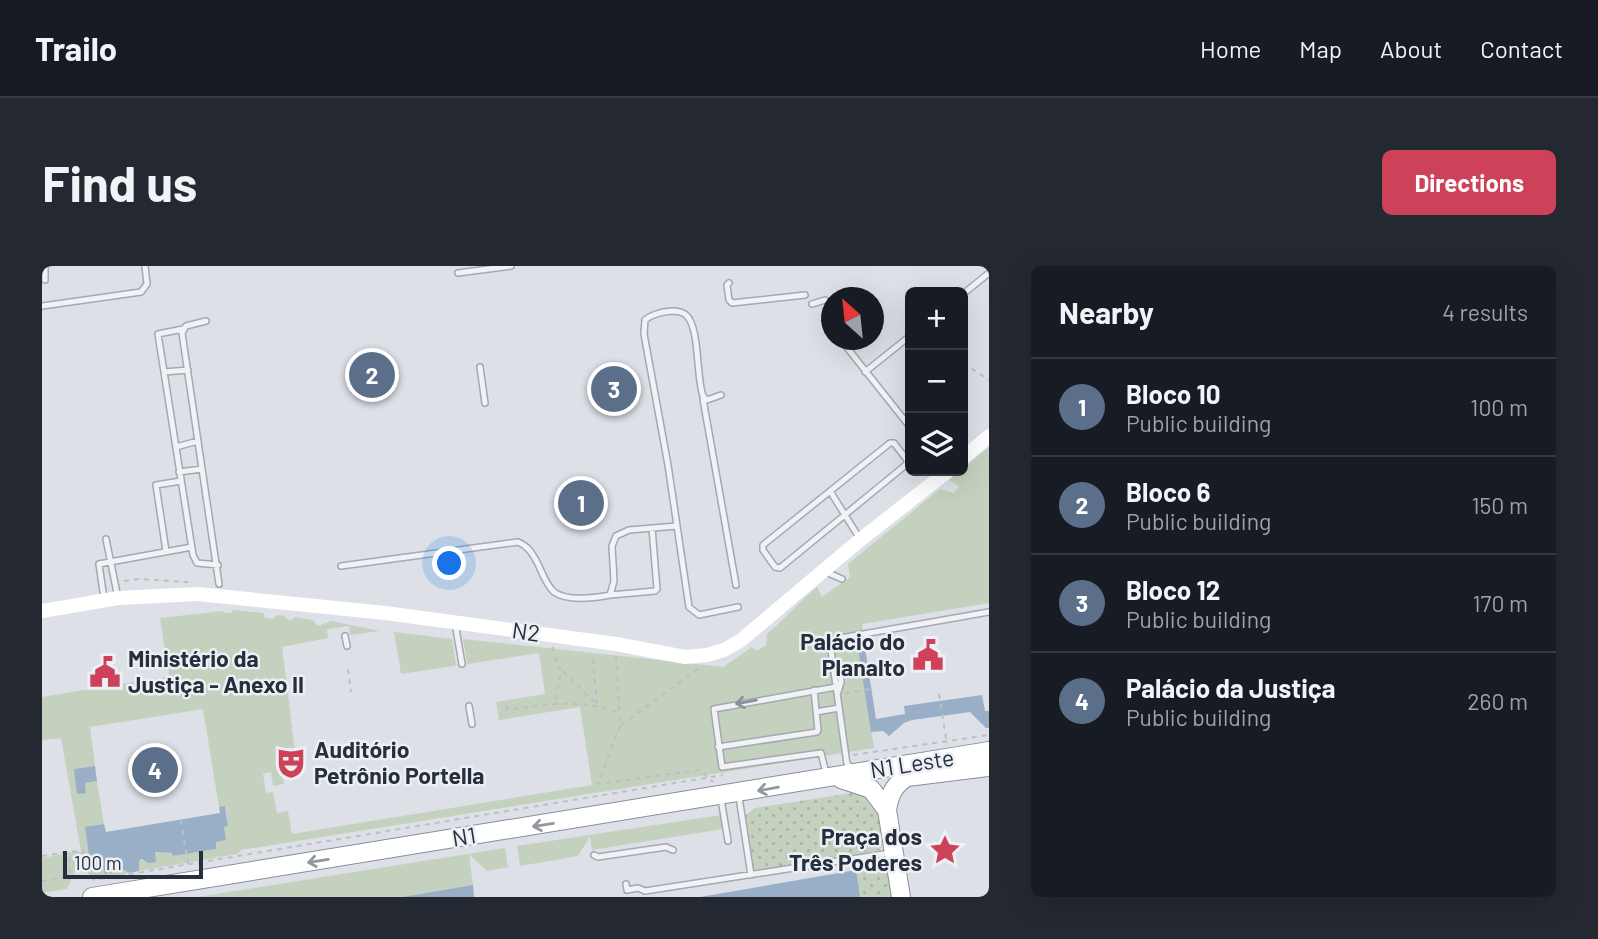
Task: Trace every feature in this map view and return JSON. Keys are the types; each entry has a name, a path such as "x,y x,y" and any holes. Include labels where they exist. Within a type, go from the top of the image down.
{"highway":[{"name":"N1 Leste","path":"831,778 989,751"},
{"name":"N1 Leste","path":"884,805 897,783 907,777 989,767"},
{"name":"N1","path":"102,896 831,778"},
{"path":"831,778 863,784 884,805 901,897"}],"main road":[{"path":"968,454 989,436"},
{"name":"N2","path":"42,611 111,599 172,594 221,595 455,622 616,644 685,657 706,655 724,650 754,634 823,570 941,476"}],"lane":[{"path":"45,266 46,281"},
{"path":"42,306 141,292 147,284 145,266"},
{"path":"458,274 511,266"},
{"path":"968,290 989,273"},
{"path":"729,283 729,300 732,303 805,295"},
{"path":"812,304 821,301"},
{"path":"736,585 693,330 689,317 678,311 658,313 649,316 643,325 668,465 689,607 699,615 738,607"},
{"path":"206,321 158,334 194,560 197,563 218,565"},
{"path":"183,329 219,584"},
{"path":"865,372 905,340"},
{"path":"848,350 905,421"},
{"path":"481,367 485,403"},
{"path":"164,372 188,370"},
{"path":"703,396 707,401 721,395"},
{"path":"176,447 198,441"},
{"path":"890,443 894,443 907,460 907,464 780,568 775,567 763,550 763,545 830,491 890,443"},
{"path":"179,472 202,468"},
{"path":"166,551 156,485 181,481"},
{"path":"830,491 860,540"},
{"path":"610,595 614,581 613,539 629,530 677,526"},
{"path":"341,566 518,542 532,553 555,593 592,598 655,591 652,528"},
{"path":"106,539 115,582 111,599"},
{"path":"111,599 99,564 192,547"},
{"path":"823,570 842,579"},
{"path":"884,805 872,780 847,764 831,650 835,639 989,612"},
{"path":"455,622 462,664"},
{"path":"345,636 347,646"},
{"path":"837,695 841,682 839,664"},
{"path":"831,778 821,753 722,767 715,707 836,687"},
{"path":"718,747 817,732 814,690"},
{"path":"469,706 472,724"},
{"path":"816,712 839,708"},
{"path":"729,795 744,838 751,875"},
{"path":"728,841 729,795"},
{"path":"594,855 598,857 666,847 673,850"},
{"path":"626,884 627,890 638,888 645,891 894,852"}],"path":[{"path":"968,366 989,380"},
{"path":"115,582 138,579 188,582"},
{"path":"552,636 556,665 597,705"},
{"path":"616,644 620,726 598,784 700,770 729,795"},
{"path":"593,659 597,705"},
{"path":"620,726 703,665"},
{"path":"348,669 351,692"},
{"path":"554,703 561,670"},
{"path":"837,695 874,688"},
{"path":"939,694 947,744"},
{"path":"507,706 507,710 554,703 597,705 620,714"},
{"path":"846,756 989,735"},
{"path":"42,856 83,849 85,869 94,880 734,774"},
{"path":"181,820 186,854"},
{"path":"42,881 68,876 69,852"}],"green space":[{"path":"989,447 989,603 862,624 863,635 856,636 874,748 241,850 237,854 139,871 139,861 146,860 154,852 172,853 173,856 216,849 215,842 224,826 228,825 226,807 219,807 203,709 90,727 95,766 74,769 85,783 97,781 104,824 85,828 92,869 103,867 105,874 126,870 129,873 94,879 84,870 75,872 67,889 42,893 42,858 81,851 61,738 42,740 42,697 157,678 158,685 167,683 166,679 161,679 169,675 160,618 223,611 231,613 233,610 263,613 265,618 273,619 277,615 292,620 294,617 313,620 318,626 331,621 380,631 350,635 349,626 327,629 328,638 282,647 295,752 279,756 284,784 273,786 271,772 263,774 266,793 273,792 277,813 288,811 292,834 592,785 580,707 499,720 496,702 545,694 539,653 401,674 394,632 452,639 456,665 467,663 463,639 723,667 752,647 757,651 766,645 767,634 817,587 822,597 850,577 848,564 940,489 954,493 959,486 949,480 954,476 968,476 968,464"},
{"path":"864,791 876,804 883,844 880,850 753,871 743,817 755,808"},
{"path":"721,815 723,829 592,850 590,836 578,856 520,866 517,846"},
{"path":"505,848 508,867 487,871 469,854 473,885 402,897 198,897"},
{"path":"882,857 887,862 892,897 860,897 854,862"}],"water":[{"path":"863,635 876,719 905,714 904,706 982,695 985,711 989,711 989,728 970,712 912,720 904,723 889,736 883,731 871,732 856,636"},
{"path":"95,766 97,781 85,783 86,793 77,794 74,769"},
{"path":"225,806 228,826 224,827 226,840 216,842 216,849 173,856 172,853 155,852 156,862 148,863 142,859 139,861 139,871 129,873 125,870 105,874 103,867 91,869 85,827 104,824 106,832 220,813 219,807"},
{"path":"856,870 860,897 700,897"},
{"path":"473,885 474,897 402,897"}],"place":[{"name":"Bloco 6","path":"372,375"},
{"name":"Bloco 12","path":"614,389"},
{"name":"Bloco 10","path":"581,503"},
{"name":"Palácio do Planalto","path":"928,655"},
{"name":"Ministério da Justiça - Anexo II","path":"105,672"},
{"name":"Auditório Petrônio Portella","path":"291,763"},
{"name":"Palácio da Justiça","path":"155,770"},
{"name":"Praça dos Três Poderes","path":"945,850"}]}
